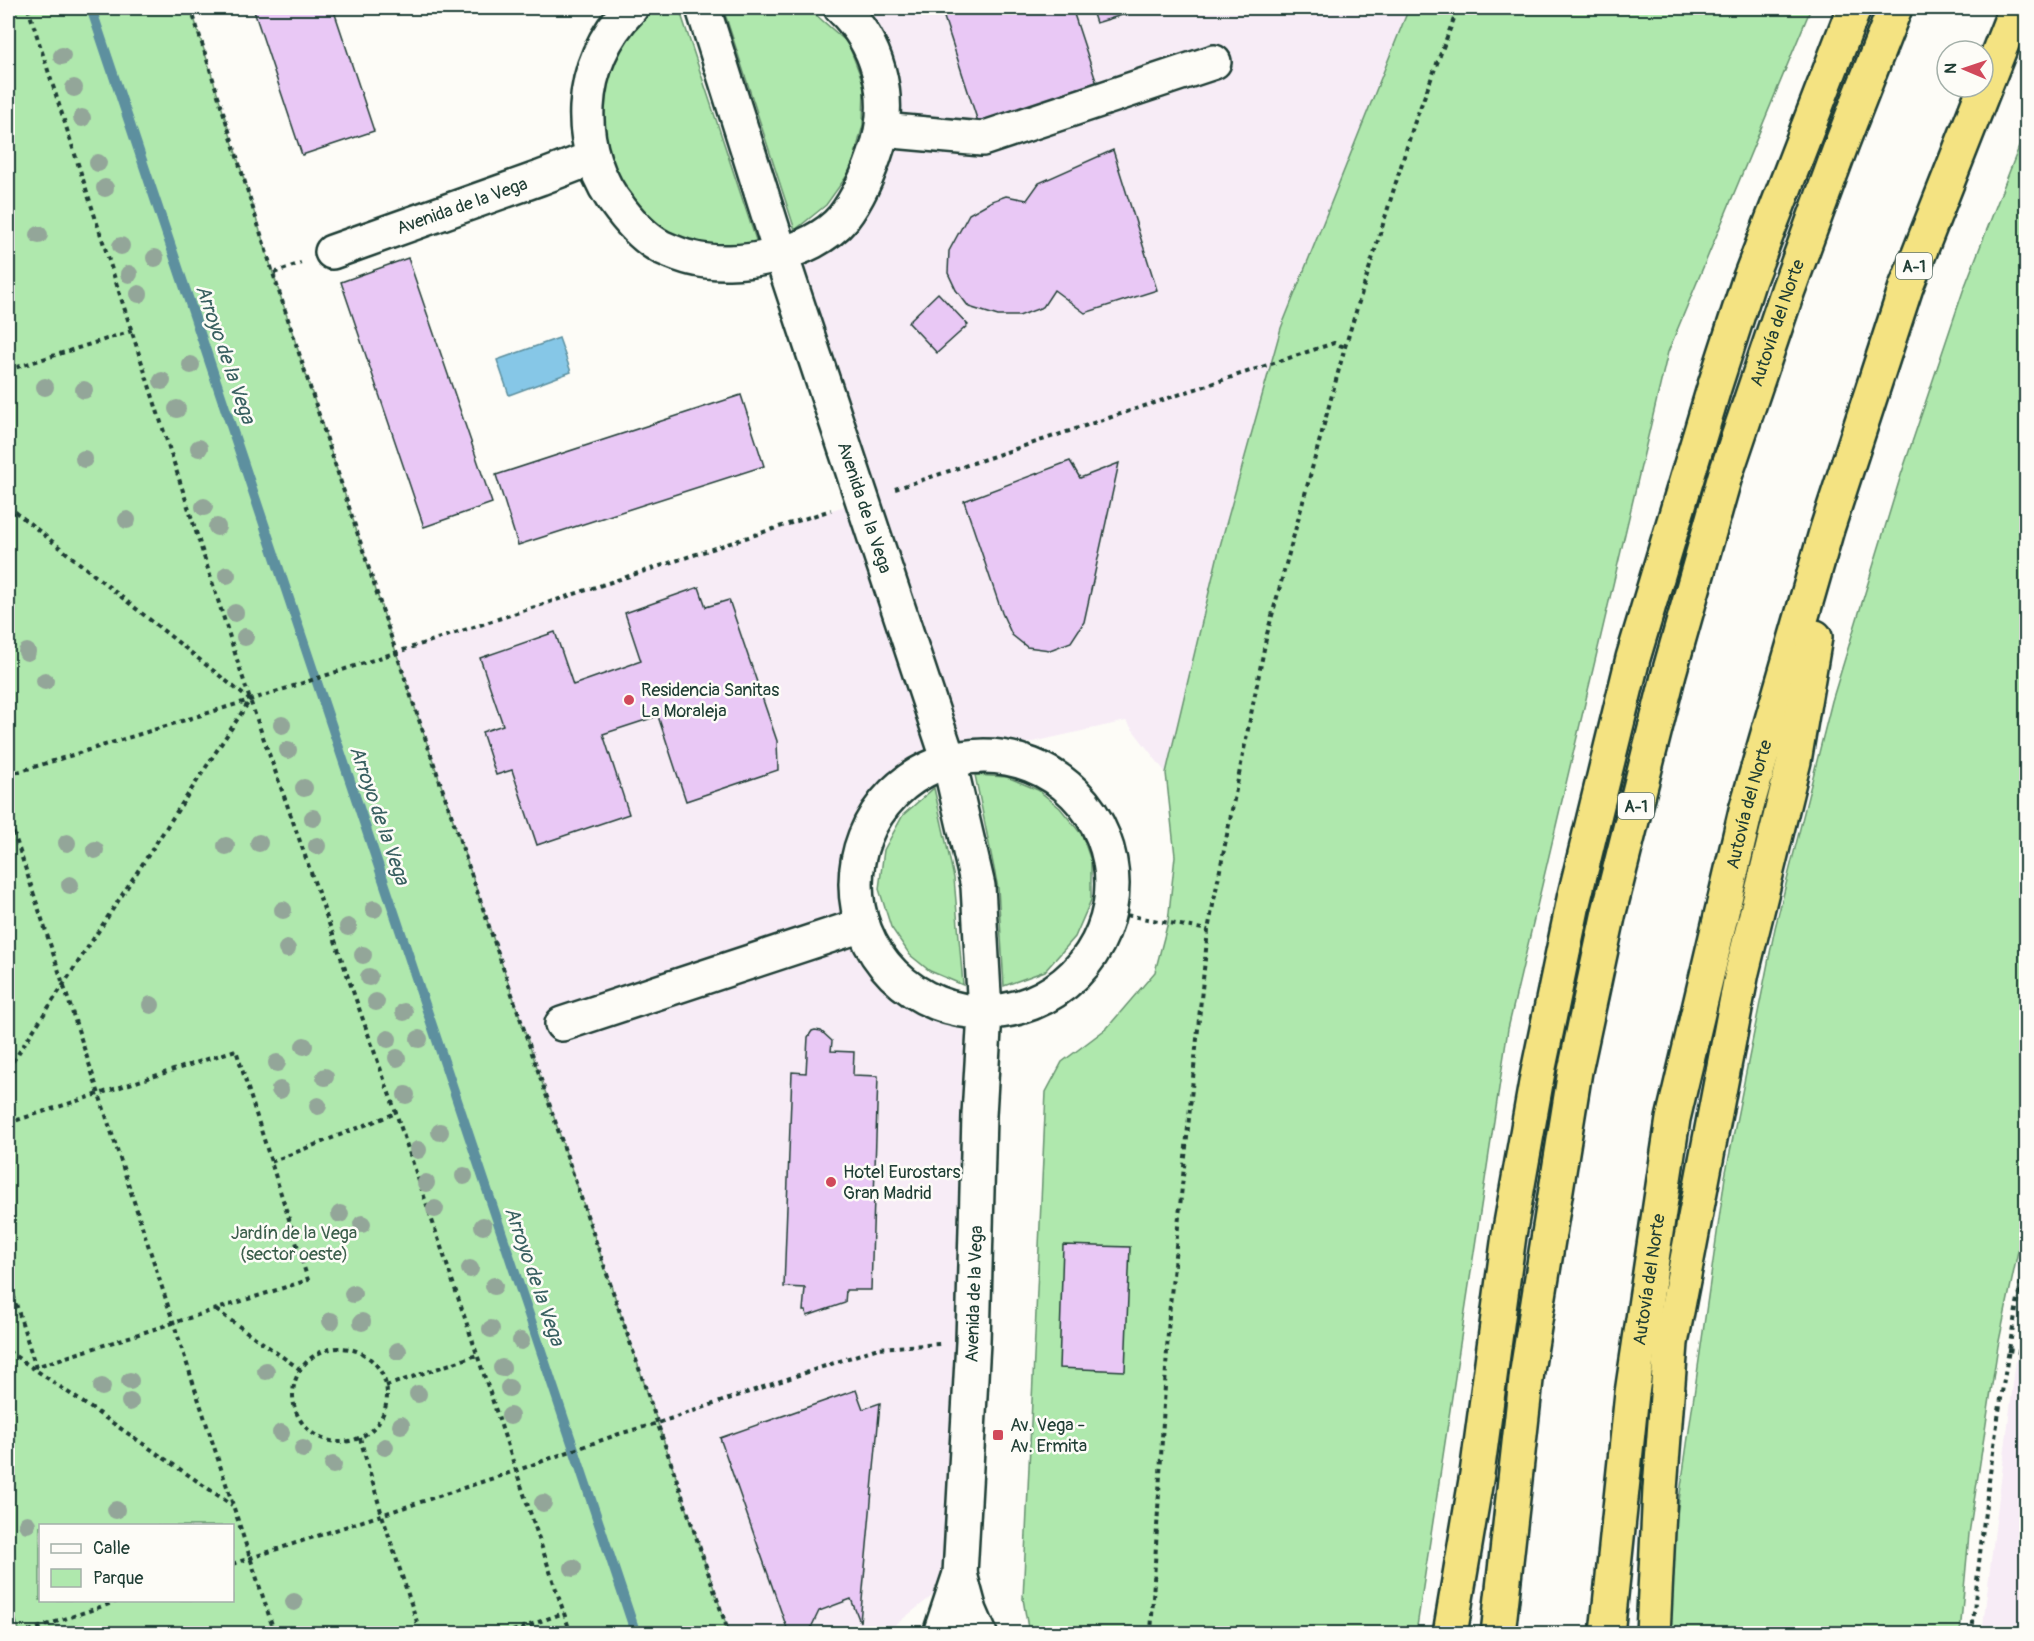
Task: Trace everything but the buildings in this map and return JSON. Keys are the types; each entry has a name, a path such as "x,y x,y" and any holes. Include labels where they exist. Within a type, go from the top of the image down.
{"highway":[{"path":"1450,1634 1477,1474 1509,1235 1537,1077 1574,898 1633,658 1749,280 1854,8"},
{"name":"Autovía del Norte","path":"1498,1634 1527,1371 1575,1071 1609,912 1669,673 1725,477 1788,290 1895,8"},
{"name":"Autovía del Norte","path":"1607,1634 1632,1393 1673,1119 1746,810 1827,529 1906,286 2016,8"},
{"path":"1653,1634 1660,1489 1671,1343 1742,972 1794,762 1818,620 1827,529"},
{"path":"1471,1634 1477,1474"}],"street":[{"path":"631,8 607,39 594,67 587,96 587,125 591,158 608,194 630,221 659,246 691,259 726,262 781,255 804,246 841,220 859,195 872,168 882,130 884,95 878,63 867,37 841,8"},
{"name":"Avenida de la Vega","path":"702,8 781,255 949,761 978,886 985,1013 973,1342 960,1574 940,1634"},
{"path":"882,130 981,140 1214,62"},
{"name":"Avenida de la Vega","path":"332,252 591,158"},
{"path":"980,756 1016,760 1046,771 1075,792 1094,819 1107,849 1112,880 1109,912 1098,945 1078,973 1055,991 1022,1007 985,1013 965,1012 936,1004 903,984 878,956 862,925 856,894 858,862 869,828 889,797 917,774 949,761 980,756"},
{"path":"562,1024 862,925"},
{"name":"Avenida de la Vega","path":"960,1574 970,1611 980,1634"}],"path":[{"path":"28,8 250,700 396,1113 571,1634"},
{"path":"191,8 273,273 396,652 729,1634"},
{"path":"1151,1634 1169,1315 1208,930 1267,634 1345,346 1414,124 1458,8"},
{"path":"8,370 132,331"},
{"path":"8,506 250,700"},
{"path":"8,775 381,657"},
{"path":"8,1069 250,700"},
{"path":"8,815 275,1634"},
{"path":"1109,912 1208,930"},
{"path":"8,1123 236,1050 308,1280 36,1369"},
{"path":"271,1162 396,1113"},
{"path":"1972,1634 1980,1539 2008,1350 2026,1256"},
{"path":"8,1278 36,1369"},
{"path":"216,1310 301,1370"},
{"path":"234,1563 878,1348 973,1342"},
{"path":"341,1348 356,1351 370,1359 380,1371 386,1386 386,1401 382,1416 373,1429 360,1438 348,1442 334,1442 321,1438 309,1431 295,1409 293,1395 295,1382 301,1370 311,1358 325,1350 341,1348"},
{"path":"2008,1350 2026,1353"},
{"path":"8,1351 233,1506"},
{"path":"386,1386 477,1355"},
{"path":"360,1438 382,1515 421,1634"},
{"path":"20,1634 115,1602"},
{"path":"504,1634 564,1613"}],"shaded area":[{"path":"841,8 1435,8 1281,328 1220,546 1166,773 1126,721 949,761 917,774 889,797 869,828 859,862 856,894 862,925 878,956 903,984 936,1004 965,1012 985,1013 960,1574 885,1633 729,1633 396,652 863,500 781,255 822,234 882,130"},
{"path":"2026,1300 2026,1633 1982,1633 2021,1323"}],"green space":[{"name":"Jardín de la Vega (sector oeste)","path":"8,8 191,8 273,273 396,652 729,1633 20,1633 8,1596"},
{"path":"653,8 679,8 757,243 718,249 688,243 655,224 629,199 611,169 601,137 606,65 643,14"},
{"path":"723,8 808,8 848,43 864,85 863,125 851,170 826,205 795,230"},
{"path":"1409,8 1811,8 1668,352 1508,1029 1416,1633 1029,1634 1023,1599 1046,1092 1062,1062 1107,1028 1155,972 1168,922 1175,856 1166,773 1220,546 1281,328"},
{"path":"2026,129 2026,1213 1998,1346 1969,1534 1960,1633 1669,1634 1676,1522 1725,1177 1775,928 1832,701 1901,475 1963,291"},
{"path":"975,775 1007,777 1038,790 1060,808 1082,835 1091,861 1091,900 1075,937 1045,971 1004,986 998,888"},
{"path":"934,788 954,878 963,985 930,971 910,955 891,927 879,889 884,850 903,815"}],"water":[{"path":"559,338 571,372 509,395 497,360"}],"waterway":[{"name":"Arroyo de la Vega","path":"91,8 636,1634"}],"place":[{"name":"Residencia Sanitas La Moraleja","path":"629,700"},
{"name":"Hotel Eurostars Gran Madrid","path":"831,1182"},
{"name":"Av. Vega - Av. Ermita","path":"998,1435"}]}
